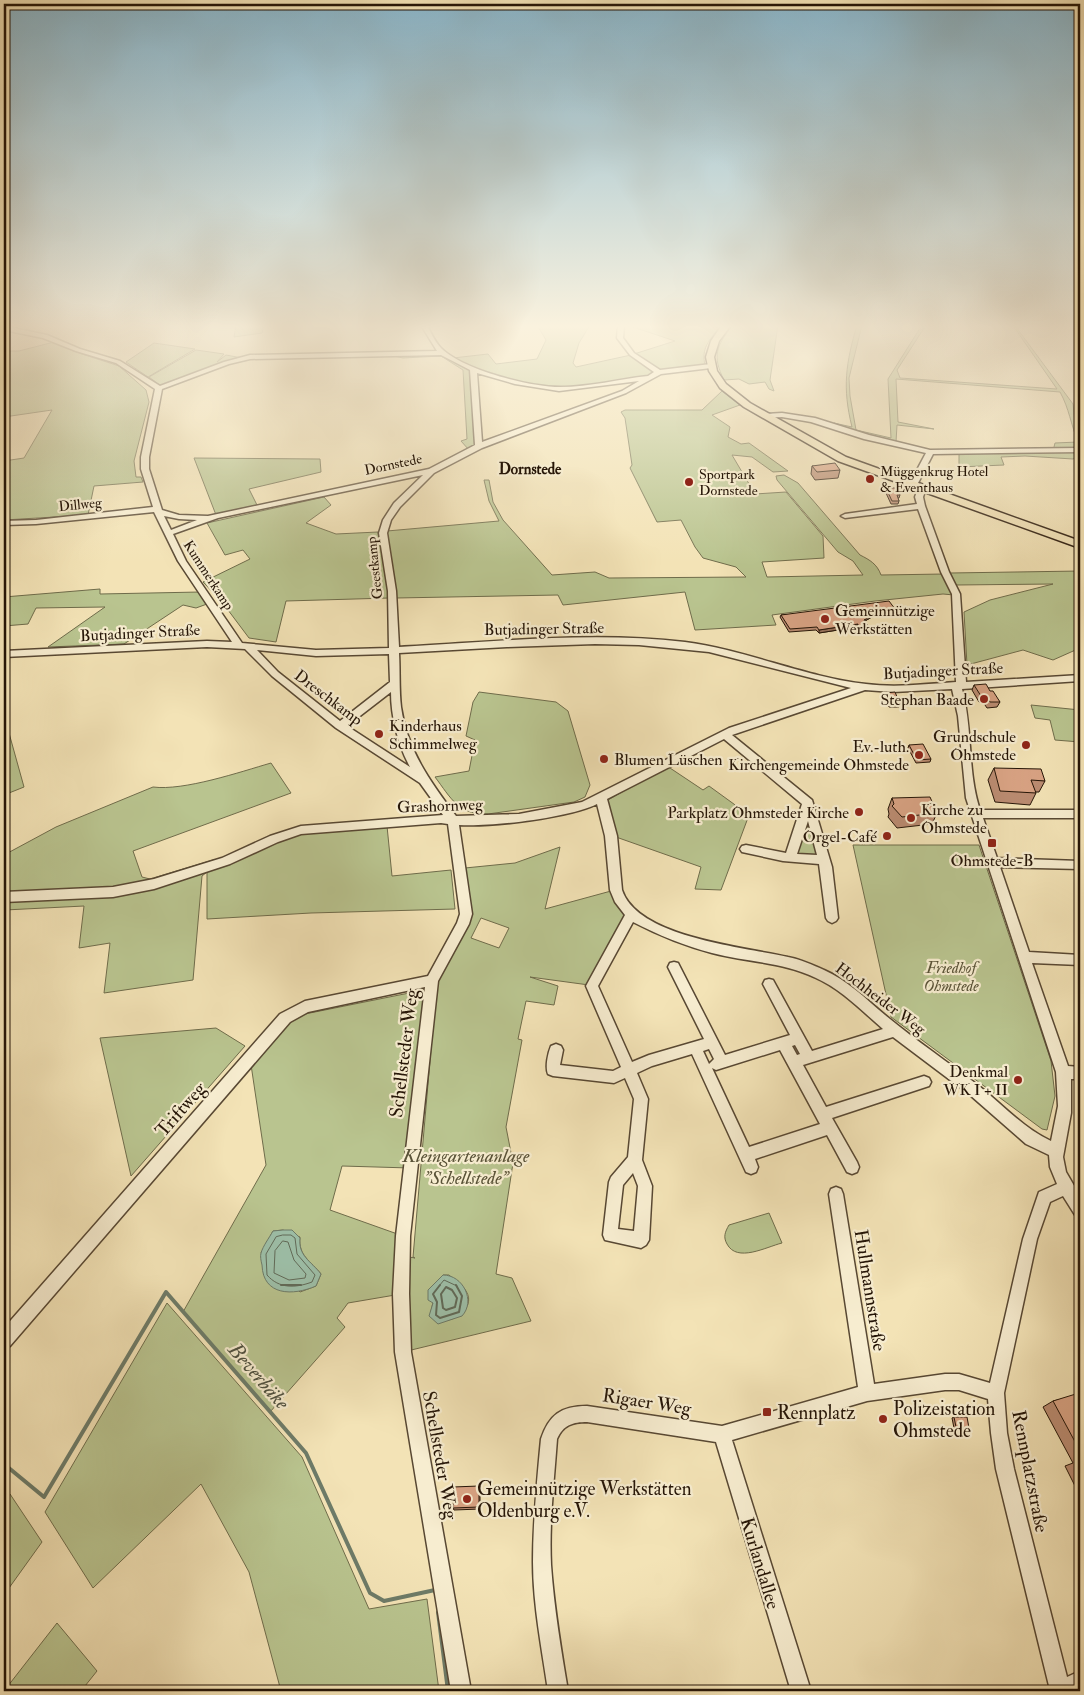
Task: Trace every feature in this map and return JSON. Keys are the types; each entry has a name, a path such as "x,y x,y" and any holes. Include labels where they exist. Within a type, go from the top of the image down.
{"main road":[{"path":"746,404 834,455 1080,545"}],"street":[{"name":"Kummerkamp","path":"156,404 145,457 145,469 158,510 182,561 243,646"},
{"path":"476,404 479,446"},
{"name":"Dornstede","path":"158,510 189,518 216,516 431,471 479,446 592,404"},
{"path":"765,416 782,415 812,420 868,437 930,452 1080,450"},
{"path":"930,452 918,486 919,497 958,606 961,682 957,689 964,712 966,773 976,814 1063,1072 1066,1107 1055,1160 1059,1172 1080,1210"},
{"name":"Geestkamp","path":"393,650 392,591 382,533 387,520 398,505 431,471"},
{"path":"845,516 921,506"},
{"name":"Dillweg","path":"4,523 36,522 158,510"},
{"name":"Dornstede","path":"168,533 216,516"},
{"name":"Butjadinger Straße","path":"4,654 207,644 318,653 536,642 685,645 729,652 862,688 893,689 1080,678"},
{"name":"Dreschkamp","path":"243,646 340,726 423,780"},
{"name":"Schellsteder Weg","path":"393,650 396,708 405,742 423,780 453,820 466,914 463,924 432,980 403,1236 401,1294 404,1352 461,1691"},
{"path":"340,726 394,684"},
{"name":"Grashornweg","path":"4,897 113,892 154,884 217,864 274,839 301,830 441,819 464,821 519,818 584,806 724,734 759,720 862,688"},
{"path":"724,734 808,803 824,860 832,918"},
{"name":"Hochheider Weg","path":"601,798 611,836 616,890 621,903 631,915 657,929 712,948 775,958 807,968 839,985 895,1031 974,1091 1031,1139 1056,1151"},
{"path":"790,857 808,803"},
{"path":"976,814 1080,814"},
{"path":"746,849 790,857 824,860"},
{"path":"993,862 1080,865"},
{"path":"631,915 592,986 641,1099 635,1160 645,1186 641,1240 610,1235 616,1182 635,1160"},
{"path":"1025,957 1080,960"},
{"path":"674,967 722,1062"},
{"name":"Triftweg","path":"4,1340 285,1018 305,1007 432,980"},
{"path":"769,984 809,1058"},
{"path":"794,1062 895,1031"},
{"path":"705,1068 798,1038"},
{"path":"556,1050 552,1070 614,1077 630,1072 649,1062 712,1042"},
{"path":"783,1043 852,1167"},
{"path":"695,1047 749,1161 827,1121 924,1082"},
{"path":"1063,1072 1080,1073"},
{"name":"Rennplatzstraße","path":"1061,1691 1005,1469 999,1433 996,1393 1030,1239 1040,1203 1044,1197 1067,1186"},
{"name":"Hullmannstraße","path":"836,1194 867,1393"},
{"name":"Rigaer Weg","path":"558,1691 545,1602 542,1564 543,1520 552,1430 563,1418 587,1414 722,1434 867,1393 945,1382 959,1382 996,1393"},
{"name":"Kurlandallee","path":"722,1434 800,1691"},
{"path":"1061,1691 1080,1681"}],"green space":[{"path":"4,404 148,404 134,461 136,477 141,477 143,482 94,486 88,515 4,520 4,461 24,458 52,410 4,417"},
{"path":"465,404 474,404 478,445 469,450 461,441 467,439"},
{"path":"708,404 740,405 712,415 730,427 728,437 741,444 749,443 788,471 773,472 752,457 732,455 755,494 786,492 823,536 824,558 762,562 767,577 863,575 853,561 838,552 777,480 776,476 784,475 798,483 860,555 875,565 881,575 944,574 954,595 943,594 875,601 772,615 776,625 695,630 685,592 563,605 558,595 396,598 387,531 499,521 489,501 484,480 489,480 493,502 503,520 552,575 595,572 609,578 746,577 736,567 703,558 681,520 657,522 630,468 632,465 625,418 621,412 625,410 702,410"},
{"path":"848,404 851,404 856,430 891,438 889,404 897,404 898,422 934,429 897,425 896,442 842,428 834,423 852,427"},
{"path":"1066,404 1073,404 1075,423 1080,432 1080,449 1056,449 1054,447 1055,443 1078,442"},
{"path":"1080,451 1079,456 1073,459 1025,456 1001,457 1004,465 959,467 959,453"},
{"path":"194,458 320,459 321,472 249,489 257,505 216,515"},
{"path":"324,497 331,505 306,523 336,534 378,532 389,598 286,601 276,642 249,638 222,602 203,582 250,559 243,550 225,555 207,523"},
{"path":"1080,571 1080,648 1053,660 1023,650 967,665 964,612 990,600 1053,584 956,585 950,573"},
{"path":"100,589 100,594 200,592 207,604 196,608 183,605 124,644 48,647 105,607 36,608 28,624 4,626 4,597"},
{"path":"479,692 556,702 568,711 590,785 585,797 574,802 488,814 469,812 456,804 435,777 469,771 475,740 466,736 473,702"},
{"path":"1031,705 1080,710 1080,742 1055,740 1050,720 1035,718"},
{"path":"9,733 24,787 4,795 4,735"},
{"path":"271,763 291,793 133,851 142,877 150,879 213,860 209,871 286,837 312,831 387,826 392,876 451,870 455,909 311,913 207,919 207,872 202,876 193,980 104,993 110,943 79,948 84,906 5,910 4,913 4,855 56,827 153,787 196,784"},
{"path":"667,766 703,790 709,786 749,815 721,890 695,889 701,867 616,837 608,800"},
{"path":"808,813 820,857 795,855"},
{"name":"Friedhof Ohmstede","path":"853,845 979,845 1051,1061 1055,1096 1047,1130 1042,1129 891,1017"},
{"name":"Kleingartenanlage \"Schellstede\"","path":"560,847 545,909 611,891 627,916 589,985 530,977 558,986 554,1005 526,1001 518,1039 522,1040 506,1127 513,1163 496,1274 512,1278 531,1321 403,1352 401,1294 348,1303 337,1318 345,1327 270,1412 183,1312 266,1165 250,1058 285,1018 429,989 410,1168 342,1166 330,1210 403,1236 403,1256 415,1258 413,1257 437,980 472,915 465,868 515,863","holes":["481,918 509,928 499,948 471,938","283,1230 300,1237 303,1254 321,1274 316,1286 300,1292 261,1253 273,1231","443,1275 449,1275 465,1289 469,1298 468,1304 459,1316 444,1321 437,1320 430,1316 433,1302 429,1289"]},
{"path":"216,1028 245,1046 131,1176 100,1038"},
{"path":"769,1213 782,1243 745,1253 732,1250 727,1244 725,1237 729,1225"},
{"path":"167,1303 302,1457 369,1609 427,1599 439,1691 281,1691 249,1572 201,1484 93,1588 45,1512"},
{"path":"4,1490 10,1494 42,1542 4,1595"},
{"path":"57,1623 97,1671 81,1691 4,1691"}],"water":[{"path":"292,1230 300,1238 303,1254 321,1274 316,1286 289,1292 273,1288 268,1283 264,1275 261,1253 273,1231"},
{"path":"443,1275 456,1279 461,1284 465,1290 468,1303 462,1316 438,1324 429,1316 433,1303 428,1300 428,1290"}],"building":[{"path":"835,463 840,470 817,472 812,466"},
{"path":"889,488 898,488 900,495 897,495 899,501 892,501 887,490 890,490"},
{"name":"Gemeinnützige Werkstätten","path":"889,601 895,609 880,611 864,620 868,626 859,628 858,624 819,630 817,627 790,629 781,615"},
{"path":"986,684 1000,702 990,702 986,696 981,696 974,685"},
{"path":"895,692 900,704 890,705 884,693"},
{"name":"Ev.-luth. Kirchengemeinde Ohmstede","path":"923,744 931,759 917,760 909,745"},
{"path":"994,768 1041,769 1045,781 1031,780 1036,793 1000,791"},
{"path":"930,797 937,813 902,817 892,806 894,804 892,798"},
{"path":"1079,1393 1080,1395 1080,1451 1053,1401"},
{"path":"954,1417 967,1417 969,1428 956,1427"},
{"path":"1080,1460 1080,1471 1075,1462"},
{"name":"Gemeinnützige Werkstätten Oldenburg e.V.","path":"479,1486 479,1507 453,1508 453,1487"}],"waterway":[{"name":"Beverbäke","path":"4,1464 44,1497 166,1292 306,1453 370,1593 384,1601 435,1590 435,1592"},
{"name":"Beverbäke","path":"438,1612 448,1691"}],"place":[{"name":"Müggenkrug Hotel & Eventhaus","path":"870,479"},
{"name":"Sportpark Dornstede","path":"689,482"},
{"name":"Gemeinnützige Werkstätten","path":"825,619"},
{"name":"Stephan Baade","path":"984,699"},
{"name":"Kinderhaus Schimmelweg","path":"379,734"},
{"name":"Grundschule Ohmstede","path":"1026,745"},
{"name":"Ev.-luth. Kirchengemeinde Ohmstede","path":"919,755"},
{"name":"Blumen Lüschen","path":"604,759"},
{"name":"Parkplatz Ohmsteder Kirche","path":"859,812"},
{"name":"Kirche zu Ohmstede","path":"911,818"},
{"name":"Orgel-Café","path":"887,836"},
{"name":"Ohmstede-B","path":"992,843"},
{"name":"Denkmal WK I + II","path":"1018,1080"},
{"name":"Rennplatz","path":"767,1412"},
{"name":"Polizeistation Ohmstede","path":"883,1419"},
{"name":"Gemeinnützige Werkstätten Oldenburg e.V.","path":"467,1499"}],"district":[{"name":"Dornstede","path":"530,469"}]}
